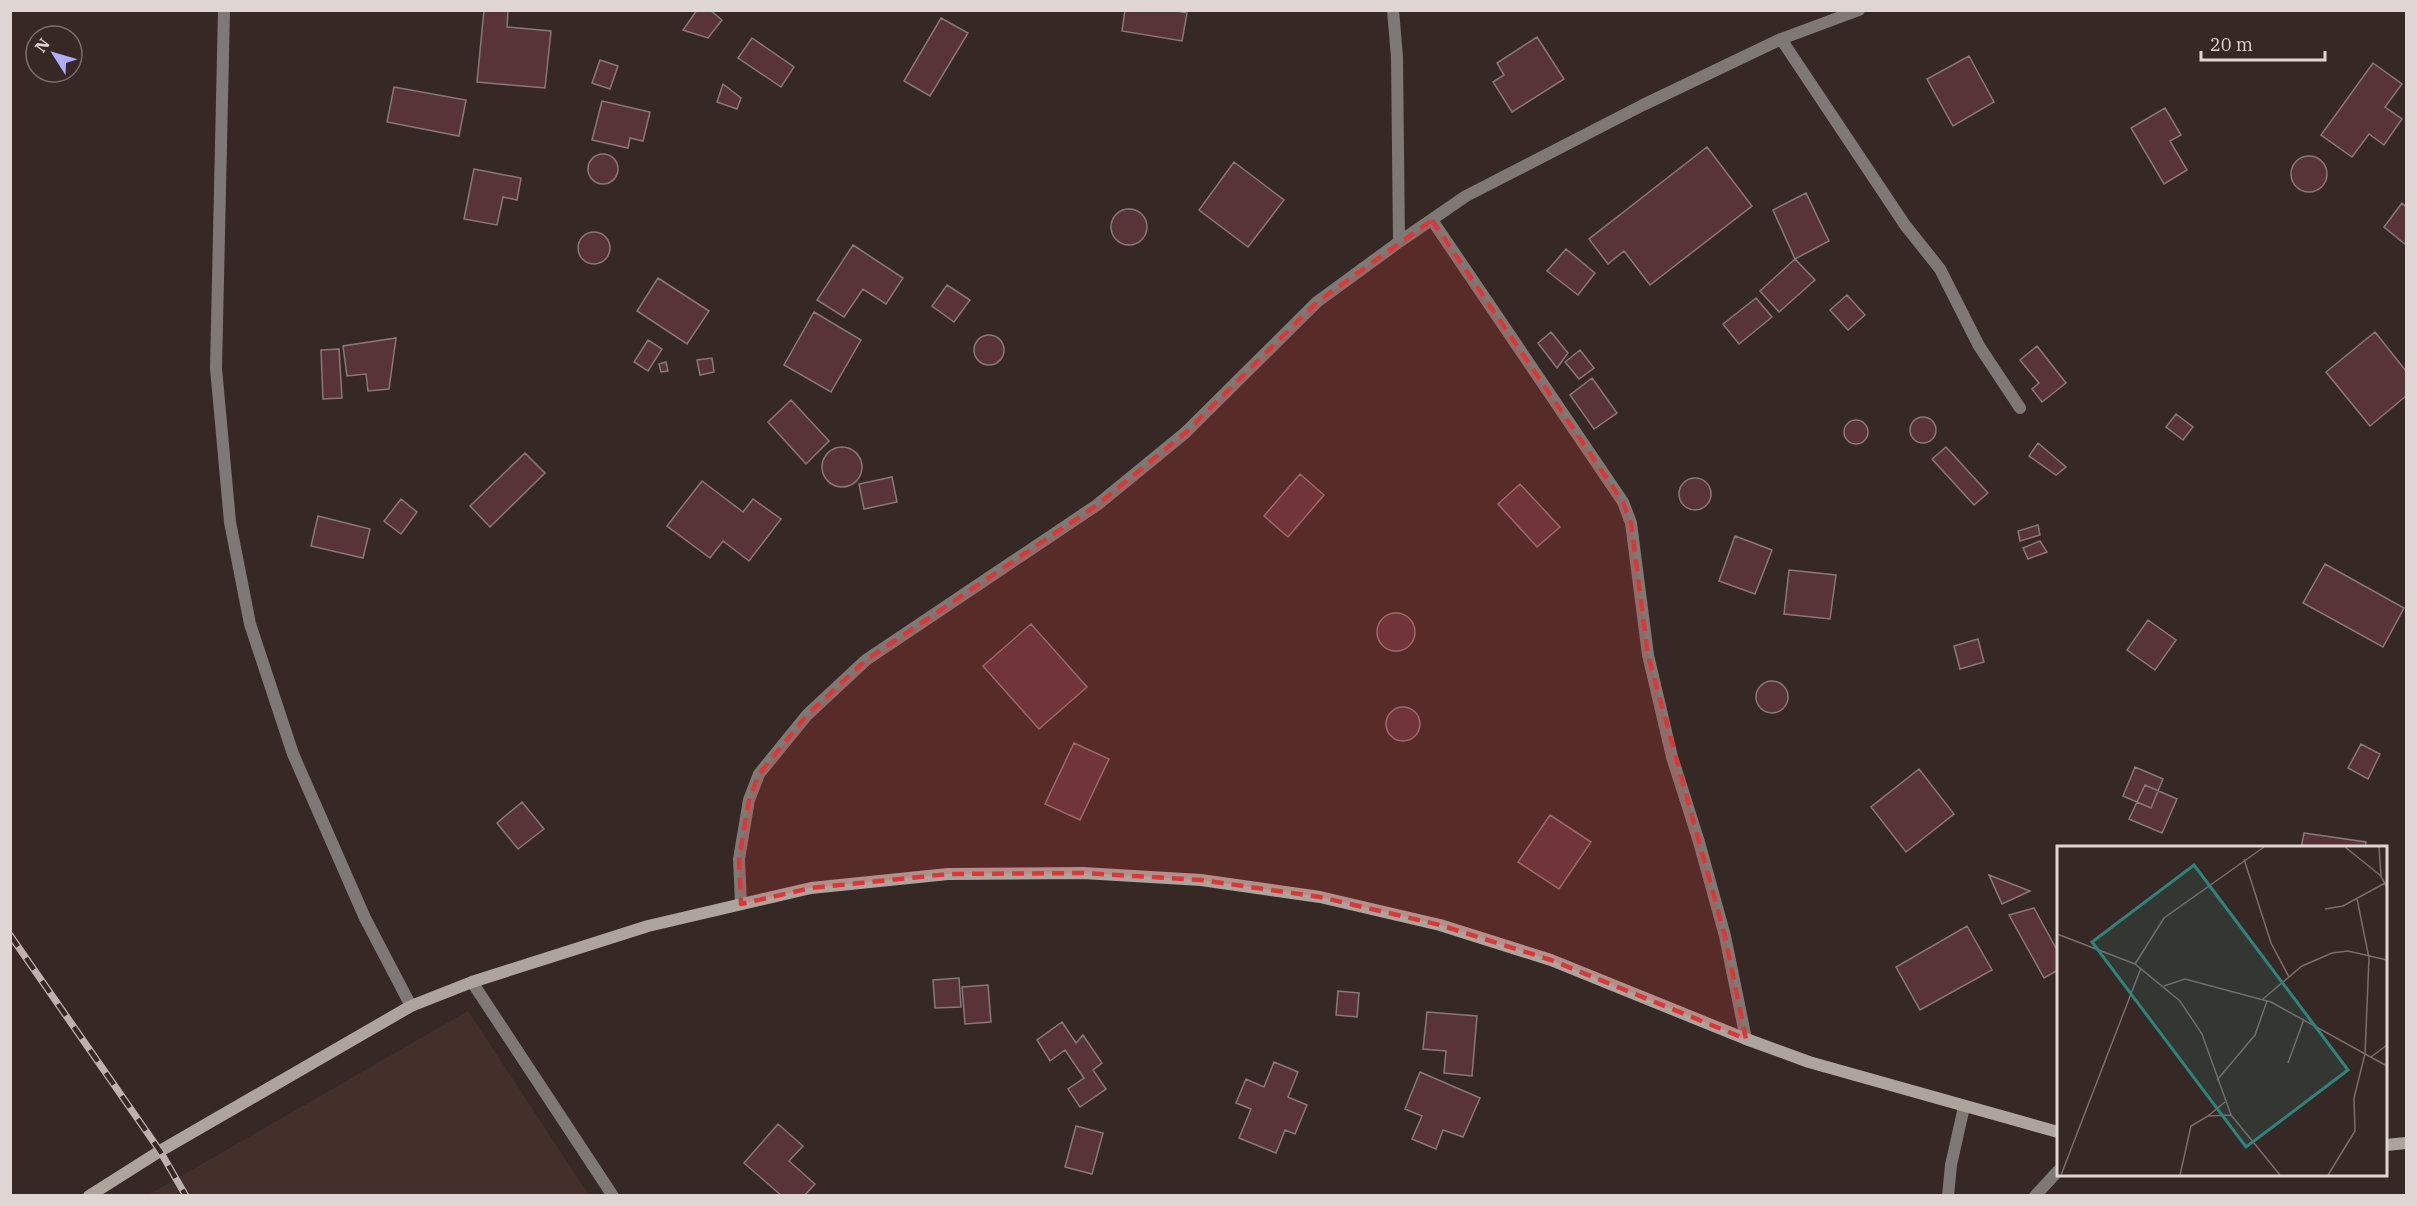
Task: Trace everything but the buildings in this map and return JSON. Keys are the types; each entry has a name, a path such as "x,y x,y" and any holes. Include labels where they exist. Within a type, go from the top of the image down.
{"street":[{"path":"224,10 216,368 230,522 250,624 293,754 365,918 411,1006"},
{"path":"1393,10 1399,242"},
{"path":"741,904 738,859 749,800 759,774 807,715 866,660 1097,505 1185,433 1317,303 1466,196 1643,105 1781,39 1859,10"},
{"path":"1781,39 1905,225 1940,269 1979,346 2020,408"},
{"path":"1432,220 1623,502 1631,523 1648,655 1672,757 1725,936 1746,1039"},
{"path":"89,1196 160,1151 411,1006 472,982 648,926 811,888 948,874 1083,873 1201,880 1320,897 1440,925 1551,960 1809,1062 2057,1132"},
{"path":"472,982 613,1196"},
{"path":"1948,1196 1951,1165 1964,1107"},
{"path":"2387,1144 2406,1143"},
{"path":"2035,1196 2057,1172"}],"highlighted area":[{"path":"1432,220 1623,502 1631,523 1648,655 1725,936 1746,1039 1551,960 1440,925 1320,897 1201,880 1083,873 948,874 811,888 741,904 739,859 749,800 759,774 807,715 866,660 1097,505 1185,433 1317,302"}],"shaded area":[{"path":"468,1011 589,1195 148,1195"}],"railway":[{"path":"10,935 160,1151 186,1196"}]}
